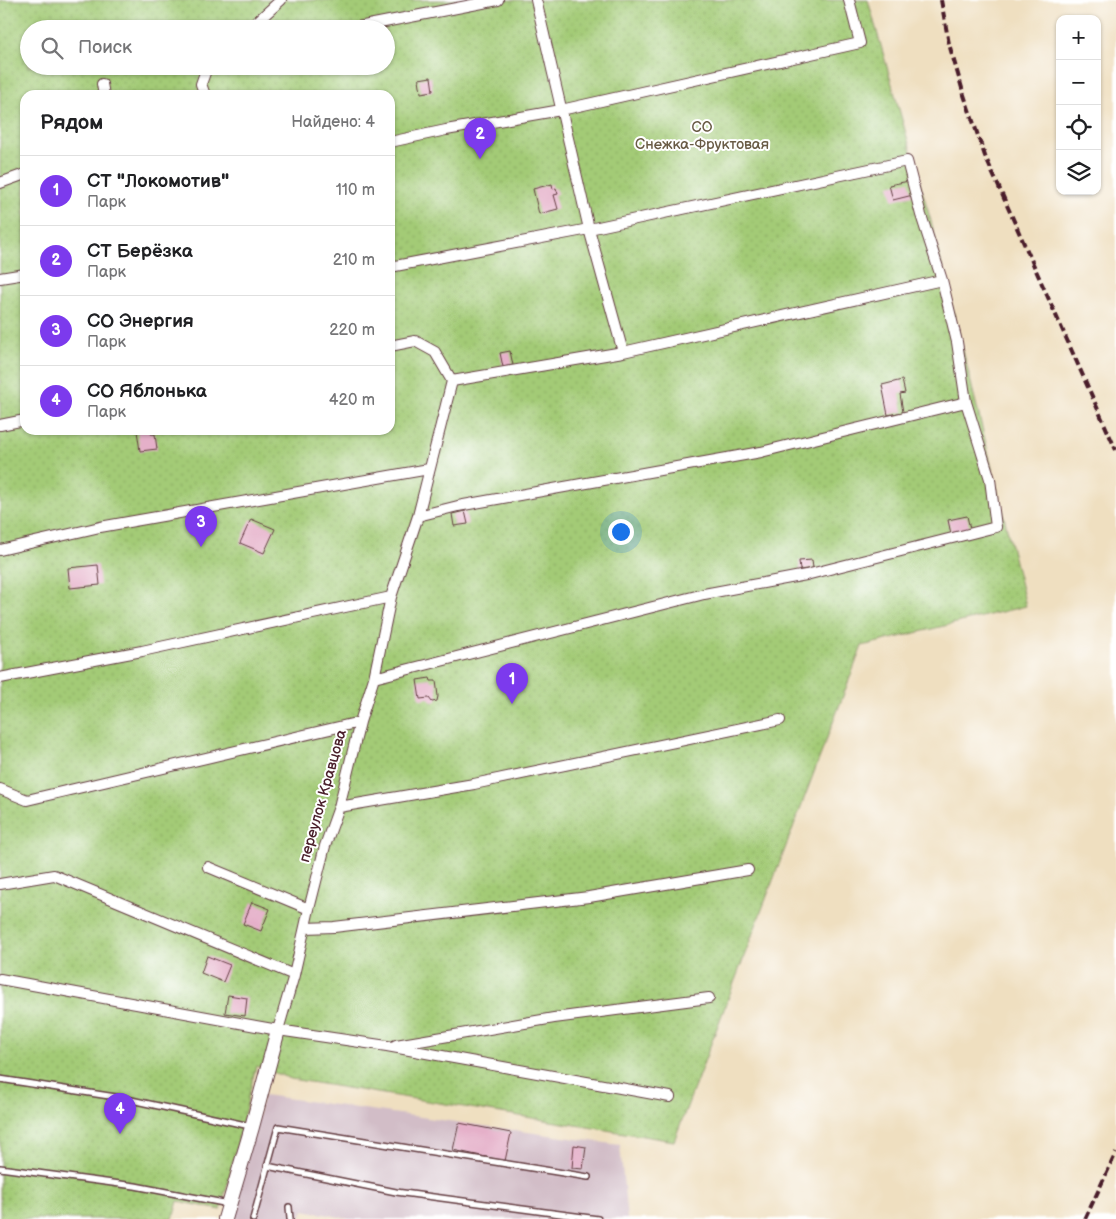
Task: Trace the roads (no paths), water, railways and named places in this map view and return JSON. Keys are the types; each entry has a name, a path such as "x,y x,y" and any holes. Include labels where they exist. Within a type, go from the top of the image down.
{"street":[{"path":"259,20 281,0"},
{"path":"395,20 498,0"},
{"path":"536,0 589,229 623,352"},
{"path":"395,141 561,110 860,43 849,0"},
{"path":"203,90 201,84 204,75"},
{"path":"102,84 103,90"},
{"path":"374,678 704,594 806,575 996,527 990,479 966,402 957,342 942,280 921,215 907,161 589,229 395,266"},
{"path":"0,183 20,176"},
{"path":"0,278 20,275"},
{"path":"395,345 415,341 435,352 452,381 623,352 942,280"},
{"name":"переулок Кравцова","path":"225,1219 294,976 325,846 339,807 360,722 374,678 390,597 418,516 452,381"},
{"path":"418,516 458,506 761,452 966,402"},
{"path":"0,426 20,421"},
{"path":"0,550 100,527 429,469"},
{"path":"0,678 152,649 390,597"},
{"path":"339,807 474,784 780,720"},
{"path":"0,789 26,800 360,722"},
{"path":"208,867 309,909"},
{"path":"305,928 334,927 589,897 748,870"},
{"path":"0,884 54,876 294,976"},
{"path":"0,979 278,1030 388,1046 670,1097"},
{"path":"388,1046 554,1018 709,998"}],"lane":[{"path":"0,1079 122,1098 252,1127"},
{"path":"253,1219 278,1127 588,1177"},
{"path":"267,1166 396,1192 598,1219"},
{"path":"0,1168 135,1186 229,1204"},
{"path":"289,1207 290,1219"}],"railway":[{"path":"941,0 949,44 985,156 1116,450"},
{"path":"1085,1219 1116,1153"}],"place":[{"name":"СТ Берёзка","path":"480,159"},
{"name":"СО Энергия","path":"201,547"},
{"name":"СТ \"Локомотив\"","path":"512,704"},
{"name":"СО Яблонька","path":"120,1134"}],"park label":[{"name":"СО Снежка-Фруктовая","path":"702,136"}]}
